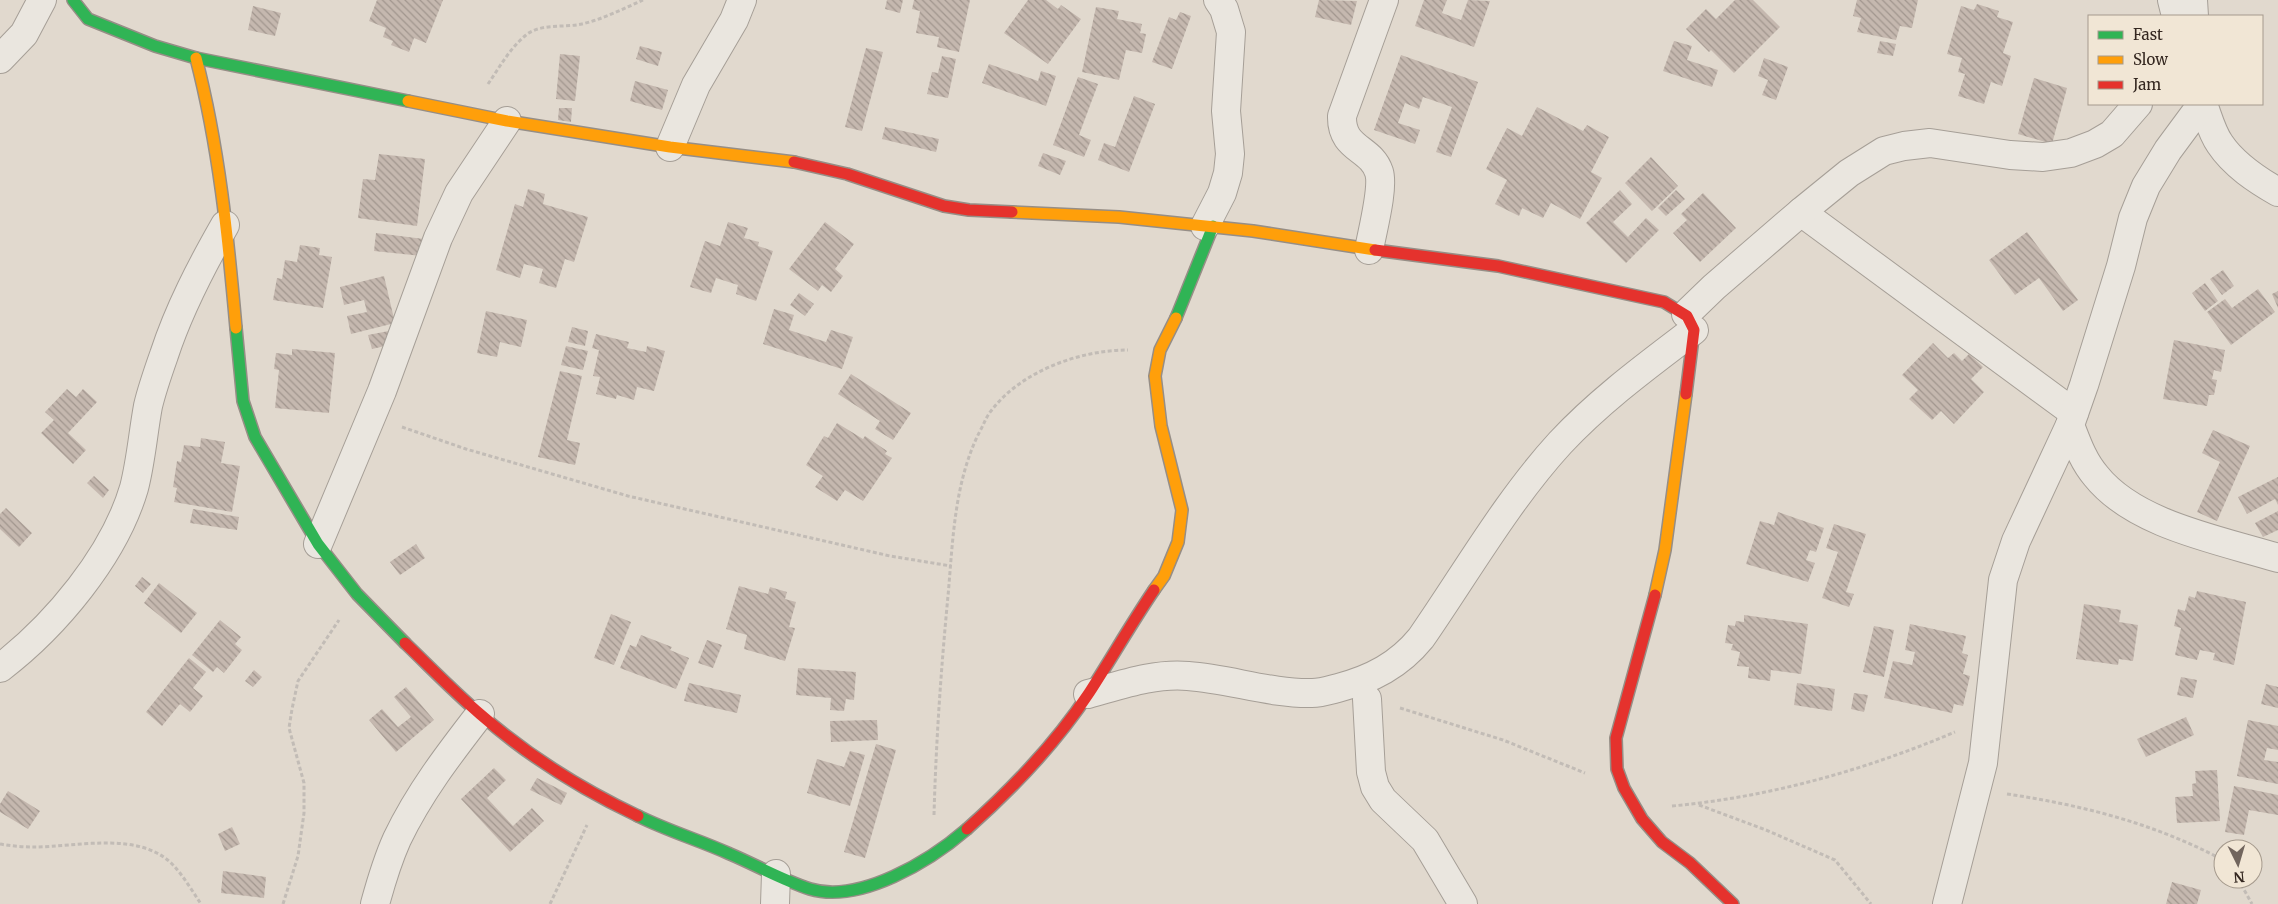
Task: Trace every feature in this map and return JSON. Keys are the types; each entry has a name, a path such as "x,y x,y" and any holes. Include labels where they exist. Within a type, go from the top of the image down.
{"street":[{"path":"0,59 24,34 42,0"},
{"path":"73,0 88,19 155,46 196,58 467,114 670,147 789,161 847,174 944,206 969,210 1119,216 1277,234 1369,250 1498,266 1664,302 1690,322"},
{"path":"670,147 696,85 734,20 742,0"},
{"path":"196,58 207,96 216,142 243,401 255,437 318,544 357,594 402,641 480,714 554,770 600,798 656,826 710,845 818,891 849,892 867,887 903,872 953,841 989,810 1036,761 1088,694 1127,629 1164,576 1178,542 1182,510 1161,426 1155,376 1160,350 1170,332 1228,173 1230,154 1226,111 1231,32 1224,9 1218,0"},
{"path":"1369,250 1381,184 1379,172 1373,162 1344,136 1341,127 1342,116 1384,0"},
{"path":"2172,0 2176,15"},
{"path":"2193,0 2194,15"},
{"path":"1088,694 1151,677 1187,676 1275,690 1314,694 1357,683 1389,668 1408,653 1421,638 1514,499 1562,442 1600,404 1690,322 1714,287 1849,173 1884,151 1930,143 2043,158 2071,153 2094,144 2112,134 2137,105"},
{"path":"1947,904 1983,762 2003,580 2016,541 2072,419 2133,218 2146,186 2168,150 2201,105"},
{"path":"2202,105 2220,144 2240,166 2257,180 2278,192"},
{"path":"318,544 372,415 438,238 455,202 507,121"},
{"path":"1801,212 2072,419 2080,452 2096,476 2121,501 2145,516 2278,558"},
{"path":"0,668 16,656 63,608 90,574 115,534 134,487 148,406 163,356 183,302 225,225"},
{"path":"1690,322 1665,550 1651,614 1616,738 1617,769 1624,788 1642,819 1662,842 1690,862 1733,904"},
{"path":"1367,699 1371,772 1375,787 1383,800 1425,840 1463,904"},
{"path":"374,904 397,840 420,798 447,756 480,714"},
{"path":"775,904 776,874"}],"path":[{"path":"467,114 509,54 525,36 535,30 580,25 601,19 643,0"},
{"path":"933,853 940,680 957,496 970,451 990,411 1008,393 1035,375 1076,357 1098,352 1160,350"},
{"path":"372,415 466,449 628,496 890,556 951,566"},
{"path":"283,904 298,856 304,813 304,783 289,728 298,681 312,657 357,594"},
{"path":"1367,699 1503,740 1624,788"},
{"path":"1636,809 1696,804 1774,790 1837,775 1912,750 1988,718"},
{"path":"1977,790 2038,798 2133,821 2188,841 2213,855"},
{"path":"550,904 600,798"},
{"path":"1696,804 1782,836 1835,860 1871,904"},
{"path":"0,844 35,847 88,843 128,844 145,849 173,865 201,904"},
{"path":"2244,889 2252,904"}],"building":[{"path":"377,0 443,0 426,43 414,38 409,52 391,45 393,41 383,37 386,28 369,21"},
{"path":"887,0 903,0 900,13 885,9"},
{"path":"914,0 970,0 959,52 937,47 939,37 916,33 920,11 912,9"},
{"path":"1028,0 1046,0 1058,9 1061,5 1081,19 1048,64 1004,33"},
{"path":"1319,0 1357,1 1351,25 1315,17"},
{"path":"1424,0 1447,0 1442,13 1461,20 1468,0 1490,1 1474,47 1415,26"},
{"path":"1735,0 1753,0 1780,27 1734,73 1686,29 1706,9 1716,19"},
{"path":"1857,0 1918,0 1912,28 1900,26 1896,40 1857,32 1861,18 1853,16"},
{"path":"1977,4 1999,11 1997,17 2013,22 2003,53 2011,56 2002,86 1991,82 1984,104 1958,96 1965,74 1958,72 1962,58 1947,54 1961,6 1974,10"},
{"path":"253,6 281,13 275,36 248,30"},
{"path":"1096,7 1119,11 1117,19 1142,24 1140,33 1146,34 1142,53 1126,50 1119,80 1082,72"},
{"path":"1180,12 1191,16 1172,69 1152,62 1169,17 1176,20"},
{"path":"1674,41 1692,46 1687,60 1718,70 1712,87 1663,71"},
{"path":"1880,41 1896,44 1893,56 1877,53"},
{"path":"640,46 662,52 658,66 636,59"},
{"path":"866,48 883,52 862,131 845,127"},
{"path":"560,54 580,56 575,101 556,99"},
{"path":"1401,55 1478,82 1451,157 1436,152 1452,107 1423,97 1419,109 1405,103 1398,123 1420,130 1415,144 1374,130"},
{"path":"942,56 956,59 948,98 927,94 932,72 938,73"},
{"path":"1764,58 1788,67 1776,100 1762,95 1768,80 1758,76"},
{"path":"989,64 1038,81 1041,71 1056,76 1046,106 982,83"},
{"path":"1078,77 1098,84 1079,135 1091,140 1084,157 1053,145"},
{"path":"2034,78 2067,88 2052,144 2018,134"},
{"path":"635,81 668,90 662,110 630,101"},
{"path":"1134,96 1155,104 1129,172 1098,160 1104,143 1115,147"},
{"path":"1537,107 1583,131 1587,125 1609,137 1591,172 1602,178 1580,219 1551,203 1543,218 1522,208 1519,216 1495,204 1507,180 1486,169 1507,128 1522,136"},
{"path":"559,108 572,108 571,122 558,120"},
{"path":"885,127 939,139 936,152 882,139"},
{"path":"1043,153 1066,161 1060,175 1038,166"},
{"path":"379,154 425,159 417,226 358,218 363,179 375,180"},
{"path":"1651,157 1678,186 1652,211 1625,183"},
{"path":"528,189 545,194 543,204 588,217 574,262 565,259 556,288 539,283 543,269 524,264 520,278 496,270 515,204 523,207"},
{"path":"1620,190 1632,204 1613,222 1628,237 1646,218 1659,230 1626,263 1586,223"},
{"path":"1676,190 1685,199 1666,216 1658,208"},
{"path":"1703,193 1736,228 1700,262 1673,233 1687,220 1681,214"},
{"path":"728,222 748,228 744,238 759,242 758,246 773,251 756,301 736,294 738,285 716,278 711,293 690,287 705,241 720,246"},
{"path":"825,222 854,244 835,269 843,276 831,292 822,285 818,291 789,269"},
{"path":"2027,232 2078,300 2063,311 2039,278 2015,295 1989,260"},
{"path":"376,233 424,239 422,256 374,251"},
{"path":"300,245 320,248 319,255 332,257 323,308 273,300 277,278 282,279 285,260 297,262"},
{"path":"2223,270 2234,286 2222,295 2210,279"},
{"path":"384,276 395,323 351,334 347,316 367,312 364,300 344,305 340,287"},
{"path":"2205,283 2218,301 2205,311 2192,293"},
{"path":"2258,289 2275,312 2231,345 2207,312 2225,299 2232,308"},
{"path":"2278,291 2278,308 2272,294"},
{"path":"799,293 814,304 805,316 790,305"},
{"path":"774,309 794,315 789,330 826,342 831,330 853,337 842,369 763,344"},
{"path":"486,311 527,320 521,347 500,342 497,357 477,353"},
{"path":"572,327 588,331 585,346 568,342"},
{"path":"399,329 402,342 372,349 368,335"},
{"path":"596,334 629,342 627,348 646,352 647,346 665,351 654,391 637,387 634,400 617,395 616,399 596,394 600,377 593,376 599,350 592,348"},
{"path":"2174,340 2225,350 2221,372 2214,370 2212,379 2217,380 2214,395 2209,395 2207,406 2163,399"},
{"path":"1933,343 1948,358 1954,353 1962,361 1969,354 1983,367 1971,379 1984,392 1954,424 1941,411 1932,420 1909,399 1918,390 1902,375"},
{"path":"566,346 588,351 583,370 561,365"},
{"path":"292,349 335,353 329,413 275,408 279,370 274,369 276,353 292,355"},
{"path":"560,371 582,376 567,440 580,443 575,465 538,457"},
{"path":"851,374 911,413 893,440 875,429 880,421 838,394"},
{"path":"67,389 76,397 83,389 97,402 68,433 86,450 73,464 41,433 54,420 45,412"},
{"path":"837,423 863,439 865,436 887,451 885,454 892,458 863,501 845,490 837,501 815,487 823,476 806,465 824,436 828,438"},
{"path":"2213,430 2250,446 2217,521 2197,512 2220,462 2202,453"},
{"path":"201,438 225,442 221,463 240,466 232,512 174,502 177,488 173,487 177,461 181,462 184,445 200,447"},
{"path":"94,476 109,490 103,498 87,483"},
{"path":"2278,477 2278,505 2275,499 2247,514 2238,497"},
{"path":"6,508 32,533 19,547 0,529 0,514"},
{"path":"193,509 239,517 237,530 190,523"},
{"path":"2278,511 2278,530 2263,537 2255,523"},
{"path":"1778,512 1824,528 1816,552 1810,550 1806,560 1815,563 1808,582 1746,564 1760,521 1774,525"},
{"path":"1834,524 1866,534 1846,592 1854,594 1849,607 1822,598 1838,552 1826,548"},
{"path":"416,544 425,558 400,575 390,562"},
{"path":"142,577 151,584 143,593 135,586"},
{"path":"159,583 197,613 181,633 144,603"},
{"path":"739,586 768,594 770,587 787,592 785,599 796,602 789,627 795,628 785,661 744,649 747,635 726,629"},
{"path":"2197,591 2246,602 2234,665 2213,660 2215,653 2200,650 2197,660 2175,655 2181,628 2174,626 2178,609 2185,611 2189,596 2195,598"},
{"path":"2084,604 2121,610 2119,622 2138,625 2133,661 2119,659 2118,665 2076,659"},
{"path":"611,614 631,622 614,665 594,658"},
{"path":"1744,615 1808,624 1801,674 1771,670 1770,681 1748,678 1749,667 1737,666 1740,652 1731,650 1733,644 1725,643 1728,625 1735,626 1736,621 1744,622"},
{"path":"220,620 241,637 235,644 242,650 224,673 217,667 213,672 192,655"},
{"path":"1910,624 1966,636 1962,653 1968,655 1963,674 1970,676 1963,706 1954,704 1952,713 1884,698 1893,661 1912,665 1915,652 1905,650"},
{"path":"1874,626 1894,630 1884,677 1863,672"},
{"path":"641,635 672,647 670,650 689,658 676,689 620,668 630,645 636,647"},
{"path":"707,640 722,645 713,668 698,663"},
{"path":"189,658 206,672 193,688 203,696 190,712 180,704 162,726 146,712"},
{"path":"798,668 856,672 854,700 846,699 844,711 830,710 831,698 796,695"},
{"path":"254,670 262,677 253,687 245,681"},
{"path":"2181,677 2197,680 2193,698 2177,695"},
{"path":"689,683 741,695 737,713 684,701"},
{"path":"1797,683 1835,689 1832,711 1794,705"},
{"path":"2266,684 2278,687 2278,708 2261,704"},
{"path":"406,687 434,720 396,752 369,720 382,709 398,727 411,717 394,697"},
{"path":"1854,693 1868,695 1864,712 1851,709"},
{"path":"2186,717 2194,735 2146,757 2137,739"},
{"path":"877,720 878,740 831,742 830,721"},
{"path":"2248,720 2278,726 2278,750 2267,748 2264,760 2278,762 2278,784 2237,776"},
{"path":"876,744 896,750 865,858 844,852"},
{"path":"850,751 865,755 850,806 807,793 817,759 844,767"},
{"path":"494,768 506,780 487,798 513,826 532,808 544,821 510,852 461,799"},
{"path":"2217,770 2220,821 2177,823 2175,797 2193,796 2192,784 2196,783 2195,771"},
{"path":"537,778 567,793 561,805 530,790"},
{"path":"2234,786 2278,795 2278,815 2249,810 2244,835 2225,832"},
{"path":"8,791 40,811 28,829 0,812 0,804"},
{"path":"232,827 240,844 225,851 218,834"},
{"path":"223,871 266,877 264,898 221,893"},
{"path":"2172,882 2201,890 2197,904 2166,904"}],"traffic: fast":[{"path":"73,0 88,19 155,46 196,58 408,101"},
{"path":"1176,318 1213,226"},
{"path":"236,328 243,401 255,437 318,544 357,594 405,643"},
{"path":"638,816 740,858 779,877 810,889 830,892 872,885 893,877 934,854 967,829"}],"traffic: slow":[{"path":"196,58 217,159 236,328"},
{"path":"408,101 507,121 670,147 794,162"},
{"path":"1012,212 1119,217 1253,231 1375,250"},
{"path":"1154,590 1164,576 1178,542 1182,510 1161,426 1155,376 1160,350 1176,318"},
{"path":"1655,595 1665,550 1686,394"}],"traffic: jam":[{"path":"794,162 847,174 944,206 969,210 1012,212"},
{"path":"1375,250 1498,266 1664,302 1687,316 1694,330 1686,394"},
{"path":"967,829 1017,782 1062,730 1089,693 1154,590"},
{"path":"1655,595 1616,738 1617,769 1624,788 1642,819 1662,842 1690,863 1733,904"},
{"path":"405,643 470,706 517,744 556,771 596,795 638,816"}]}
